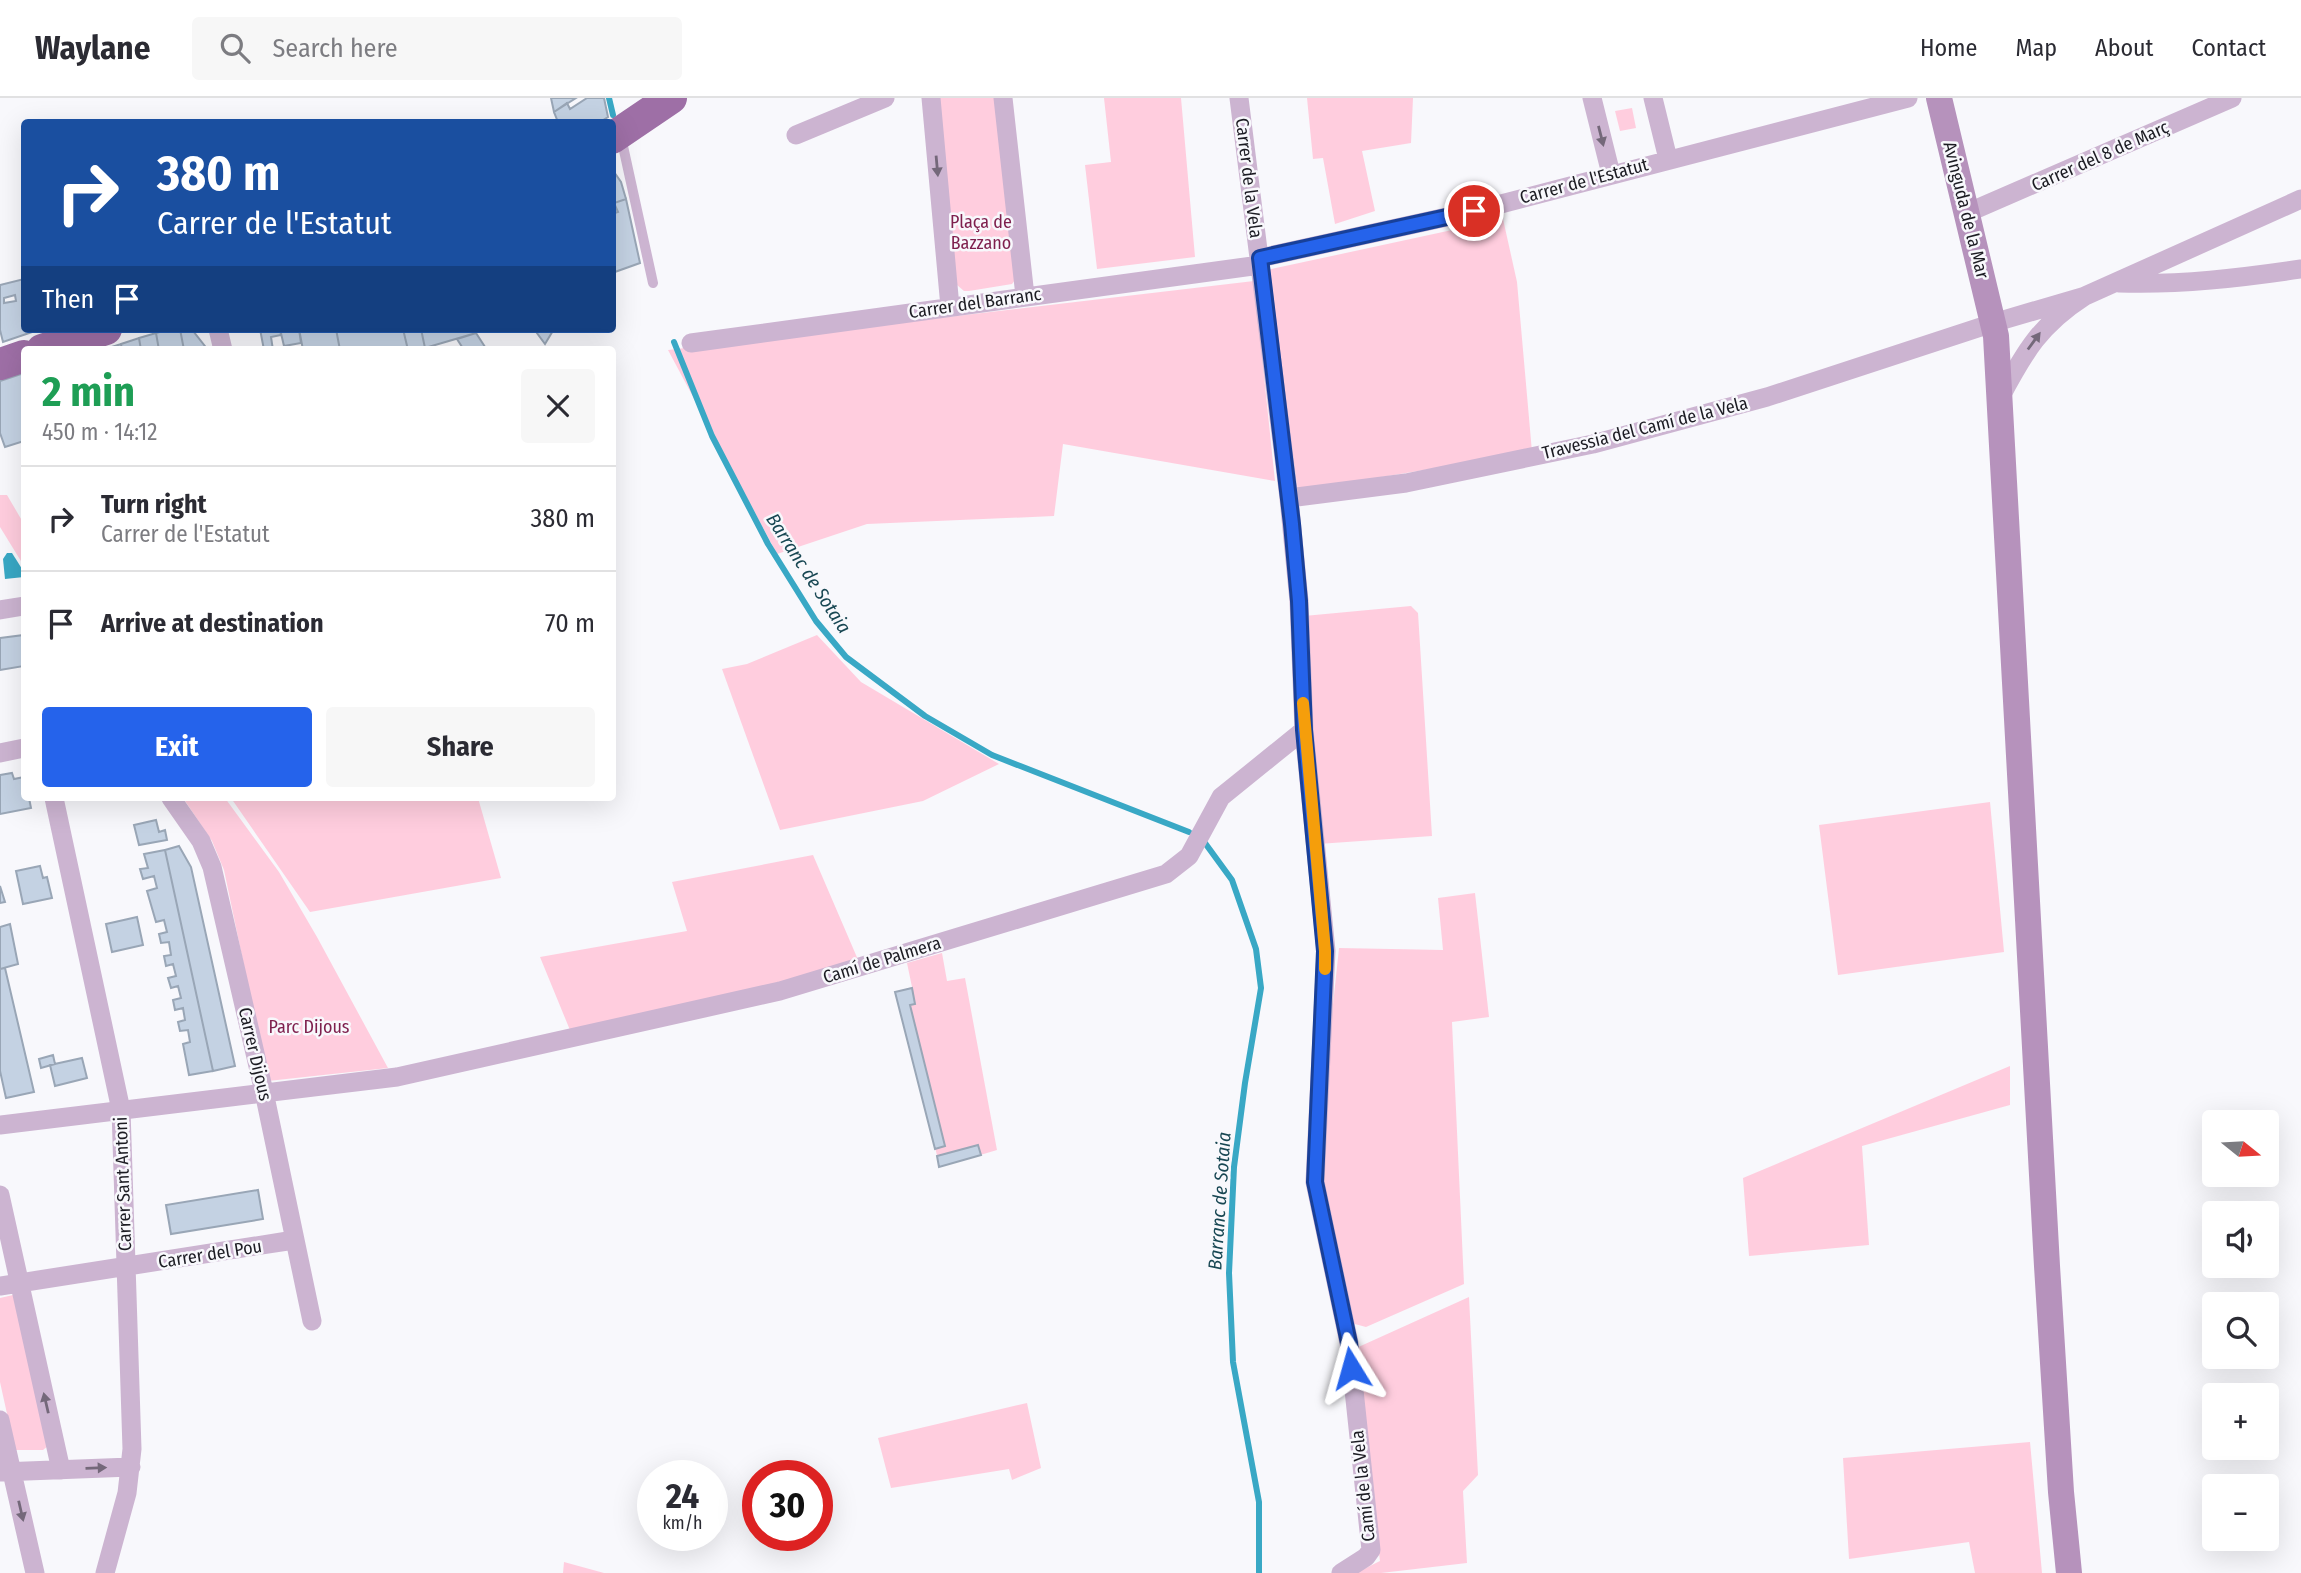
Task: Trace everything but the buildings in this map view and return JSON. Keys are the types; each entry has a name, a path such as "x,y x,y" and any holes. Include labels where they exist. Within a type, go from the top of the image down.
{"highway":[{"path":"616,136 671,98"},
{"path":"54,346 94,333"},
{"path":"0,364 21,357"}],"main road":[{"name":"Avinguda de la Mar","path":"1939,98 1993,323 2048,1292 2069,1573"}],"street":[{"path":"796,135 885,98"},
{"path":"931,98 950,307"},
{"path":"1003,98 1025,296"},
{"name":"Carrer de la Vela","path":"1239,98 1260,262"},
{"path":"1592,98 1611,174"},
{"path":"1653,98 1668,159"},
{"name":"Carrer de l'Estatut","path":"1260,262 1908,98"},
{"name":"Carrer del 8 de Març","path":"1968,213 2232,98"},
{"path":"1999,399 2039,332 2061,311 2115,282 2301,199"},
{"name":"Carrer del Barranc","path":"691,343 1260,262"},
{"name":"Camí de la Vela","path":"1260,262 1299,601 1304,730 1325,951 1315,1182 1349,1343 1371,1550 1366,1557 1341,1573"},
{"path":"2115,282 2179,283 2301,269"},
{"name":"Travessia del Camí de la Vela","path":"1289,498 1406,483 1593,444 1767,397 1993,323 2085,296"},
{"path":"0,610 21,606"},
{"name":"Camí de Palmera","path":"0,1125 397,1077 780,991 1166,874 1189,856 1221,797 1304,730"},
{"path":"0,753 21,749"},
{"name":"Carrer Sant Antoni","path":"55,801 121,1110 132,1396 131,1467 122,1514 105,1573"},
{"name":"Carrer Dijous","path":"173,801 201,841 212,867 264,1092 312,1321"},
{"path":"0,1195 10,1284 61,1470"},
{"name":"Carrer del Pou","path":"10,1284 294,1240"},
{"path":"0,1420 6,1472 36,1573"},
{"path":"6,1472 131,1467"}],"lane":[{"path":"616,136 653,283"}],"green space":[{"name":"Plaça de Bazzano","path":"937,98 996,98 1015,280 1012,284 969,291 964,291 957,285"},
{"path":"1104,98 1181,98 1195,257 1097,269 1085,165 1111,162"},
{"path":"1307,98 1413,98 1411,143 1362,151 1375,211 1335,224 1323,158 1313,159"},
{"path":"1632,108 1636,128 1620,131 1615,111"},
{"path":"1503,219 1517,282 1532,452 1298,491 1267,270"},
{"path":"1254,281 1275,481 1063,444 1054,516 867,524 777,554 668,350"},
{"path":"0,495 7,495 21,519 21,561 0,527"},
{"path":"1411,606 1418,613 1432,836 1318,844 1304,616"},
{"path":"817,635 861,682 999,764 923,801 780,830 722,669 747,664"},
{"name":"Parc Dijous","path":"185,801 227,801 279,872 388,1068 268,1081 224,870 212,841"},
{"path":"233,801 479,801 501,878 310,912"},
{"path":"1990,802 2004,952 1838,975 1819,825"},
{"path":"813,855 859,962 572,1035 540,957 687,931 672,882"},
{"path":"1475,893 1489,1017 1452,1022 1464,1284 1366,1327 1351,1323 1321,1193 1320,1128 1339,948 1443,950 1438,898"},
{"path":"942,953 947,981 965,978 997,1150 940,1167 895,992 912,987 907,963"},
{"path":"2010,1066 2010,1105 1862,1146 1869,1245 1749,1256 1743,1178"},
{"path":"13,1295 48,1446 43,1450 15,1450 0,1382 0,1298"},
{"path":"1469,1297 1478,1475 1463,1491 1467,1563 1381,1573 1356,1573 1380,1561 1354,1349"},
{"path":"1027,1403 1041,1468 1012,1480 1009,1469 891,1488 878,1438"},
{"path":"2030,1442 2042,1573 1975,1573 1969,1542 1849,1559 1843,1458"},
{"path":"564,1562 604,1573 563,1573"}],"water":[{"path":"7,553 12,553 21,567 21,577 5,579 3,559"}],"waterway":[{"name":"Barranc de Sotaia","path":"609,98 613,115"},
{"name":"Barranc de Sotaia","path":"674,342 712,436 768,544 816,621 846,657 925,716 992,755 1189,832"},
{"name":"Barranc de Sotaia","path":"1205,843 1232,880 1256,949 1261,988 1234,1167 1229,1273 1233,1362 1259,1502 1259,1573"}],"slow traffic":[{"path":"1303,703 1325,969"}],"route":[{"path":"1351,1368 1349,1343 1315,1182 1325,951 1304,730 1299,601 1292,524 1260,258 1474,211"}]}
